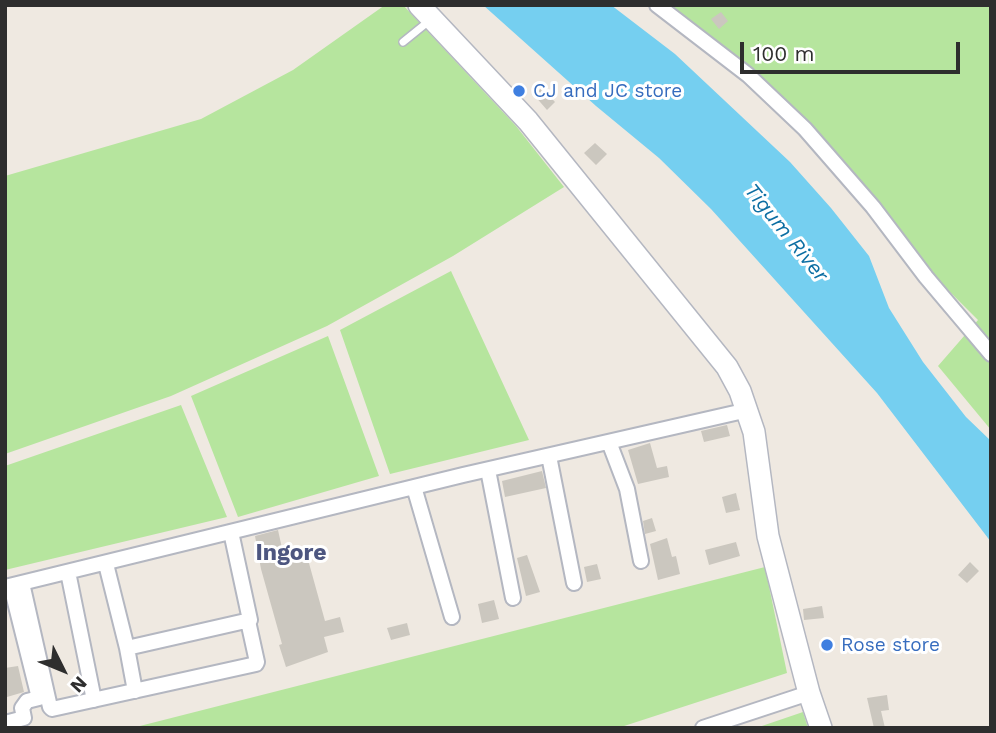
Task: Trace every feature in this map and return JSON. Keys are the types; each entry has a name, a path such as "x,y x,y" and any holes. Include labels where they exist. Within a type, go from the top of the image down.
{"street":[{"path":"657,5 748,75 805,129 873,207 926,277 991,354"},
{"path":"426,12 528,121 727,367 748,410 754,432 768,537 809,693 821,728"},
{"path":"13,585 414,487 748,410"},
{"path":"609,442 627,489 641,561"},
{"path":"550,456 574,583"},
{"path":"488,470 513,598"},
{"path":"414,487 452,617"},
{"path":"13,585 50,707 55,709 257,664 248,621 251,617 231,532"},
{"path":"106,564 135,691"},
{"path":"68,572 94,700"},
{"path":"6,720 24,718 22,708 27,701 39,698 13,585"},
{"path":"127,648 248,621"},
{"path":"704,728 809,693"}],"lane":[{"path":"403,42 426,12"}],"green space":[{"path":"385,5 403,5 516,126 564,187 453,256 327,326 171,396 5,454 5,176 201,119 293,70"},
{"path":"664,5 991,5 991,430 938,366 978,320 932,274 879,204 811,124 753,72"},
{"path":"451,271 529,440 390,474 340,330"},
{"path":"328,336 379,476 238,517 191,396"},
{"path":"181,405 227,517 5,570 5,466"},
{"path":"765,567 787,673 618,728 132,728"},
{"path":"803,712 808,728 756,728"}],"water":[{"name":"Tigum River","path":"483,5 611,5 675,54 790,162 869,256 889,308 923,362 966,417 991,441 991,542 877,393 711,209 659,158"}],"building":[{"path":"721,12 728,21 719,29 711,19"},
{"path":"542,88 555,102 547,110 534,95"},
{"path":"595,143 607,154 596,165 584,153"},
{"path":"727,425 730,436 704,442 701,431"},
{"path":"650,443 657,468 667,466 669,477 638,484 628,450"},
{"path":"542,471 546,488 505,497 502,481"},
{"path":"736,493 740,510 726,513 722,497"},
{"path":"652,518 656,531 645,534 643,521"},
{"path":"278,530 285,562 307,556 325,621 340,617 344,632 324,637 328,652 286,667 255,536"},
{"path":"667,538 672,557 676,556 680,574 658,580 650,544"},
{"path":"736,542 740,556 709,565 705,550"},
{"path":"527,555 540,592 526,596 517,558"},
{"path":"970,562 979,571 967,583 958,575"},
{"path":"597,564 601,579 587,582 584,567"},
{"path":"494,600 499,619 482,623 478,604"},
{"path":"822,606 824,618 804,620 803,609"},
{"path":"407,623 410,635 391,640 387,628"},
{"path":"18,666 24,692 7,697 5,668"},
{"path":"887,695 889,710 881,711 885,728 874,728 867,698"}],"place":[{"name":"CJ and JC store","path":"519,91"},
{"name":"Rose store","path":"827,645"}],"district":[{"name":"Ingore","path":"291,553"}]}
